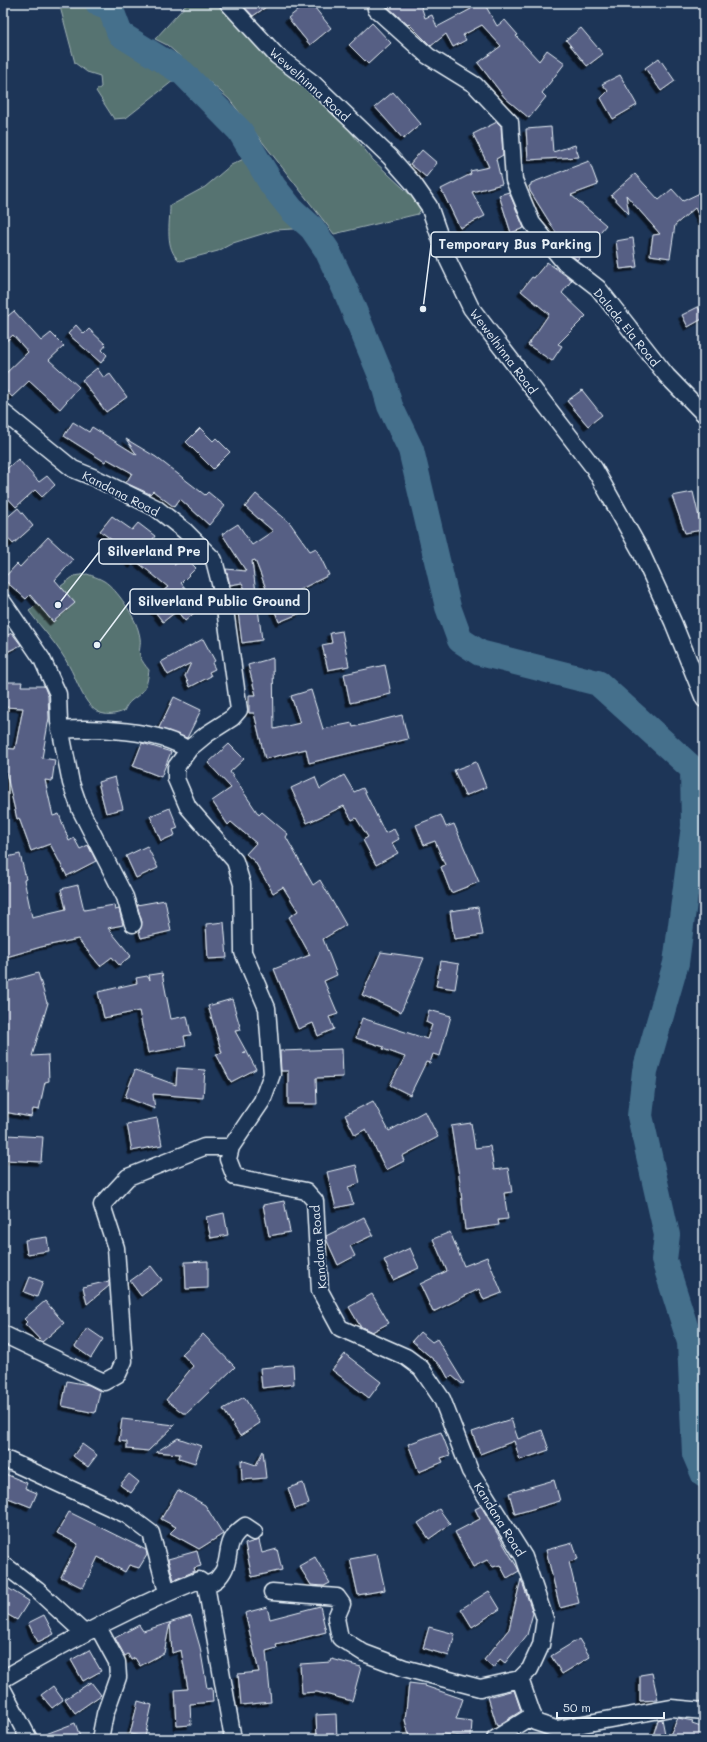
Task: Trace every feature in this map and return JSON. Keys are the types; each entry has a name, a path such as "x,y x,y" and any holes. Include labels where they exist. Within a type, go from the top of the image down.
{"street":[{"name":"Wewelhinna Road","path":"228,3 277,56 313,83 390,157 413,183 429,206 448,260 471,308 594,468 640,550 673,622 704,699"},
{"name":"Dalada Ela Road","path":"375,3 376,9 428,56 475,84 510,122 514,180 532,223 563,261 598,288 667,376 704,414"},
{"name":"Kandana Road","path":"3,412 74,469 156,508 185,531 214,560 223,595 239,710 232,718 207,734 188,750 176,767 176,779 188,807 235,861 242,884 243,952 267,1008 272,1074 262,1101 231,1147 228,1159 235,1177 306,1191 314,1201 320,1291 340,1328 406,1356 421,1368 442,1399 470,1471 524,1557 546,1619 541,1645 530,1669 520,1679"},
{"path":"3,602 38,653 58,694 60,730 71,783 80,810 125,897 133,924"},
{"path":"60,730 84,728 145,733 175,742 188,750"},
{"path":"3,1334 104,1382 118,1374 124,1361 116,1248 102,1205 128,1177 204,1147 231,1147"},
{"path":"3,1458 127,1515 151,1532 167,1592"},
{"path":"206,1585 219,1578 225,1568 230,1540 237,1532 245,1526 254,1532"},
{"path":"3,1564 91,1630 117,1662 118,1678 105,1714 100,1739"},
{"path":"3,1678 91,1630 167,1592 199,1580 206,1585 233,1739"},
{"path":"272,1592 337,1597 342,1604 336,1618 340,1638 364,1653 404,1668 480,1688 520,1679 535,1722 556,1729 671,1708 704,1711"},
{"path":"3,1690 29,1739"},
{"path":"494,1739 533,1715"}],"green space":[{"path":"59,3 98,3 110,7 120,34 183,73 126,118 114,119 96,91 101,87 100,76 87,72 75,63"},
{"path":"188,3 218,3 327,102 373,160 416,200 421,209 418,214 334,234 229,99 167,45 155,39"},
{"path":"254,154 280,193 312,228 275,230 233,243 218,251 180,261 175,256 170,243 170,206 205,187 231,165"},
{"path":"87,574 104,581 115,590 125,604 137,627 140,639 141,658 149,670 147,682 143,691 129,703 124,711 112,714 102,714 88,703 65,659 29,611 74,576"}],"building":[{"path":"241,3 272,3 253,16"},
{"path":"307,3 311,3 331,28 310,45 288,18"},
{"path":"386,3 420,3 425,18 432,15 437,27 471,9 468,3 484,3 497,26 505,20 518,35 516,36 539,61 547,50 565,63 542,93 546,97 529,118 505,98 478,63 501,46 482,25 463,35 466,40 453,47 446,34 431,46 409,24 408,25 387,6"},
{"path":"372,23 391,43 368,64 349,45"},
{"path":"581,28 603,54 587,66 566,40"},
{"path":"659,58 675,81 661,91 645,68"},
{"path":"620,75 637,105 613,119 601,98 608,91 602,84"},
{"path":"393,92 421,124 403,139 375,107"},
{"path":"497,122 501,126 503,155 496,159 502,184 472,192 485,216 460,228 441,189 471,174 470,171 489,167 473,134"},
{"path":"551,127 553,152 575,145 579,157 528,160 526,129"},
{"path":"422,150 437,163 426,177 410,164"},
{"path":"589,161 598,185 571,195 606,225 577,260 559,240 560,239 530,191 529,186 531,183"},
{"path":"635,174 659,200 672,189 683,201 704,191 704,227 695,208 675,225 670,258 650,255 653,235 660,234 626,195 629,214 611,195"},
{"path":"509,192 524,228 511,233 499,195"},
{"path":"633,238 637,267 620,269 616,241"},
{"path":"547,262 572,280 562,293 586,316 558,344 562,346 552,361 528,345 549,314 521,291"},
{"path":"698,307 704,318 688,327 682,315"},
{"path":"14,311 41,341 51,333 64,346 49,360 79,387 60,409 29,381 12,397 3,387 3,376 28,352 13,335 3,344 3,320"},
{"path":"76,325 84,334 89,329 106,345 102,350 107,355 101,363 68,334"},
{"path":"97,368 104,378 110,374 127,397 106,412 82,380"},
{"path":"582,390 602,415 588,426 567,401"},
{"path":"73,422 89,432 92,427 137,455 126,439 156,457 205,495 208,492 225,506 209,525 180,499 174,507 153,491 150,494 126,483 132,473 107,459 105,462 64,436"},
{"path":"200,428 213,441 216,438 230,452 213,469 186,442"},
{"path":"18,459 39,482 47,476 55,485 42,497 35,490 16,507 3,493 3,472"},
{"path":"693,492 702,530 685,533 672,496"},
{"path":"256,494 290,523 310,551 316,548 329,575 293,593 301,613 279,622 255,560 252,561 262,640 242,643 238,612 255,610 242,583 230,585 226,569 246,571 222,534 238,524 252,545 273,531 245,507"},
{"path":"18,508 33,526 13,544 3,533 3,521"},
{"path":"112,516 132,530 138,523 155,536 152,541 177,562 174,565 186,558 196,568 181,583 201,607 185,621 177,611 163,622 148,603 168,587 136,561 133,565 115,552 120,546 100,531"},
{"path":"48,537 73,560 55,580 75,603 53,622 30,595 26,599 3,579 17,564 20,567"},
{"path":"342,631 349,666 328,670 322,645 332,643 330,633"},
{"path":"12,633 21,645 3,654 3,637"},
{"path":"203,639 215,661 212,663 215,669 209,672 211,676 190,687 185,676 191,663 168,675 161,662"},
{"path":"273,658 274,729 300,723 291,696 311,690 323,729 352,723 353,727 402,715 408,739 309,763 306,749 265,759 254,713 249,713 249,695 256,695 248,665"},
{"path":"385,665 391,694 350,703 344,674"},
{"path":"3,682 22,682 21,686 44,686 48,696 49,718 42,758 55,760 52,781 45,780 53,816 59,814 69,841 74,838 80,849 88,845 96,861 67,876 50,844 31,851 19,818 17,819 6,772 3,771 3,748 15,749 23,708 3,707"},
{"path":"174,697 201,710 187,738 159,728"},
{"path":"142,743 171,752 161,777 133,766"},
{"path":"229,744 244,759 230,772 259,815 262,812 288,834 286,837 313,885 320,880 346,925 323,939 337,975 324,981 338,1014 329,1017 334,1029 318,1036 313,1023 298,1029 274,969 310,955 289,917 298,911 283,887 273,893 255,862 246,854 256,843 231,822 228,825 212,801 231,788 208,763"},
{"path":"476,762 486,787 465,796 454,770"},
{"path":"344,775 354,792 363,788 385,833 394,829 399,839 392,843 398,853 376,865 363,840 368,837 356,818 352,820 344,806 307,823 291,788 315,777 320,789"},
{"path":"115,777 123,809 106,813 98,782"},
{"path":"170,808 178,828 173,830 175,835 161,841 150,816"},
{"path":"441,815 446,827 454,824 479,882 451,893 441,867 445,865 435,841 424,845 416,825"},
{"path":"147,846 158,868 136,878 126,856"},
{"path":"20,854 26,879 24,880 32,917 66,909 61,889 78,885 84,910 114,905 115,910 119,909 123,925 108,928 131,956 119,965 112,957 100,966 78,939 41,947 3,958 3,858"},
{"path":"165,900 171,931 141,938 139,931 142,922 137,905"},
{"path":"478,907 483,935 454,939 450,911"},
{"path":"224,922 227,958 208,959 206,924"},
{"path":"381,952 424,958 401,1012 362,995"},
{"path":"441,961 459,964 455,989 436,986"},
{"path":"38,973 48,1003 32,1056 48,1055 49,1081 45,1082 39,1110 33,1109 31,1117 4,1112 9,1082 3,1083 3,983"},
{"path":"162,973 171,1019 187,1016 191,1035 184,1036 186,1046 148,1053 139,1011 104,1018 98,992 137,983 136,978 147,976 150,980 149,975"},
{"path":"232,999 241,1030 235,1031 246,1051 243,1053 247,1052 256,1069 231,1082 216,1054 222,1053 208,1006"},
{"path":"429,1010 451,1016 440,1056 433,1054 430,1063 426,1062 410,1095 390,1085 405,1057 383,1049 384,1047 356,1038 362,1018 427,1039 432,1025 426,1022"},
{"path":"342,1049 343,1077 316,1078 317,1104 288,1104 288,1071 281,1071 280,1051"},
{"path":"177,1068 205,1070 203,1098 153,1094 155,1109 125,1097 135,1070 176,1085"},
{"path":"373,1101 389,1131 425,1111 438,1137 402,1156 404,1161 386,1170 366,1129 355,1135 345,1115"},
{"path":"157,1118 162,1145 132,1151 127,1124"},
{"path":"471,1123 475,1148 490,1146 494,1170 508,1168 512,1192 504,1193 508,1219 498,1220 499,1225 465,1230 460,1182 451,1126"},
{"path":"7,1135 43,1137 41,1162 5,1160"},
{"path":"356,1165 360,1183 348,1187 353,1204 336,1208 327,1172"},
{"path":"284,1201 290,1232 269,1236 263,1205"},
{"path":"224,1213 228,1235 211,1238 206,1217"},
{"path":"364,1217 373,1235 350,1246 355,1256 338,1265 326,1236"},
{"path":"450,1232 464,1266 487,1257 502,1293 484,1300 479,1289 433,1312 420,1284 447,1271 433,1239"},
{"path":"47,1237 49,1251 27,1254 25,1240"},
{"path":"410,1248 419,1268 393,1280 384,1260"},
{"path":"208,1261 208,1288 186,1289 185,1262"},
{"path":"151,1266 162,1280 141,1296 130,1281"},
{"path":"30,1277 43,1282 37,1297 24,1292"},
{"path":"109,1281 109,1286 87,1304 83,1287"},
{"path":"372,1294 389,1323 372,1332 360,1326 349,1307"},
{"path":"45,1301 64,1323 42,1342 25,1324 27,1322 24,1319"},
{"path":"87,1328 103,1339 91,1358 75,1347"},
{"path":"420,1332 432,1342 437,1339 464,1383 462,1384 452,1376 448,1378 442,1367 412,1341"},
{"path":"203,1334 235,1367 187,1413 183,1413 166,1400 193,1366 182,1354"},
{"path":"345,1354 381,1382 369,1398 332,1370"},
{"path":"293,1365 294,1384 262,1388 260,1368"},
{"path":"67,1381 89,1385 100,1391 95,1413 62,1406"},
{"path":"244,1397 260,1423 240,1436 223,1409"},
{"path":"122,1419 175,1425 148,1451 127,1449 127,1442 119,1441"},
{"path":"511,1419 518,1439 542,1430 549,1450 520,1460 514,1441 480,1454 472,1432"},
{"path":"441,1432 450,1455 441,1458 443,1462 419,1472 408,1444"},
{"path":"178,1438 201,1446 195,1463 179,1458 180,1454 156,1452"},
{"path":"82,1444 97,1455 88,1467 73,1456"},
{"path":"263,1451 266,1478 242,1480 241,1460 256,1465"},
{"path":"3,1473 27,1483 25,1488 37,1493 31,1507 3,1496"},
{"path":"129,1474 139,1482 131,1493 120,1485"},
{"path":"554,1480 560,1501 515,1514 509,1493"},
{"path":"303,1483 309,1504 295,1509 288,1488"},
{"path":"178,1490 205,1505 223,1534 199,1549 170,1533 176,1527 161,1519"},
{"path":"481,1506 519,1571 507,1578 500,1565 493,1567 487,1560 473,1567 455,1532 480,1519 475,1509"},
{"path":"439,1509 450,1524 429,1539 418,1523"},
{"path":"69,1512 146,1550 147,1555 139,1568 129,1565 125,1572 98,1557 83,1588 61,1577 78,1544 57,1533"},
{"path":"259,1540 262,1553 277,1549 282,1570 252,1577 245,1544"},
{"path":"573,1543 578,1559 569,1562 579,1603 560,1608 546,1550"},
{"path":"197,1551 201,1566 194,1568 195,1571 174,1580 168,1559"},
{"path":"377,1554 385,1590 358,1595 350,1559"},
{"path":"315,1557 330,1583 324,1586 311,1585 299,1566"},
{"path":"521,1579 533,1613 527,1635 505,1663 500,1659 493,1668 484,1660 509,1629"},
{"path":"3,1585 29,1601 17,1620 3,1612"},
{"path":"489,1591 500,1609 472,1627 461,1609"},
{"path":"320,1606 326,1632 276,1645 277,1648 266,1651 271,1702 241,1705 238,1674 259,1672 245,1613 267,1607 270,1619"},
{"path":"44,1615 54,1634 38,1642 28,1623"},
{"path":"191,1616 200,1647 207,1688 212,1687 213,1702 190,1704 191,1725 177,1726 175,1690 188,1689 181,1650 172,1653 170,1623 164,1653 140,1666 135,1658 131,1660 128,1654 125,1656 115,1638 139,1625 143,1631"},
{"path":"429,1627 455,1634 449,1656 423,1648"},
{"path":"579,1639 590,1657 562,1674 551,1656"},
{"path":"89,1650 101,1671 83,1681 71,1660"},
{"path":"332,1659 361,1667 352,1701 317,1692 302,1693 300,1664 331,1662"},
{"path":"652,1673 658,1700 640,1701 640,1675"},
{"path":"91,1682 101,1695 75,1713 65,1699"},
{"path":"409,1683 425,1685 463,1699 456,1719 472,1721 471,1737 441,1734 442,1739 410,1739 405,1720"},
{"path":"53,1686 63,1700 52,1708 41,1695"},
{"path":"514,1690 521,1711 497,1726 488,1697"},
{"path":"138,1701 152,1705 145,1737 130,1734"},
{"path":"336,1714 337,1739 317,1739 316,1715"},
{"path":"678,1718 693,1721 692,1724 704,1728 704,1739 668,1739"},
{"path":"662,1719 666,1739 652,1739 658,1720"},
{"path":"75,1723 81,1739 38,1739 38,1737"}],"waterway":[{"path":"98,3 110,7 120,34 183,73 240,131 273,186 292,210 312,228 327,250 346,291 382,378 390,406 411,450 448,607 460,640 480,653 598,683 693,769 694,826 676,963 645,1071 640,1116 667,1235 664,1260 690,1342 695,1454 704,1475"}],"place":[{"name":"Temporary Bus Parking","path":"423,309"},
{"name":"Silverland Pre","path":"58,605"},
{"name":"Silverland Public Ground","path":"97,645"}]}
